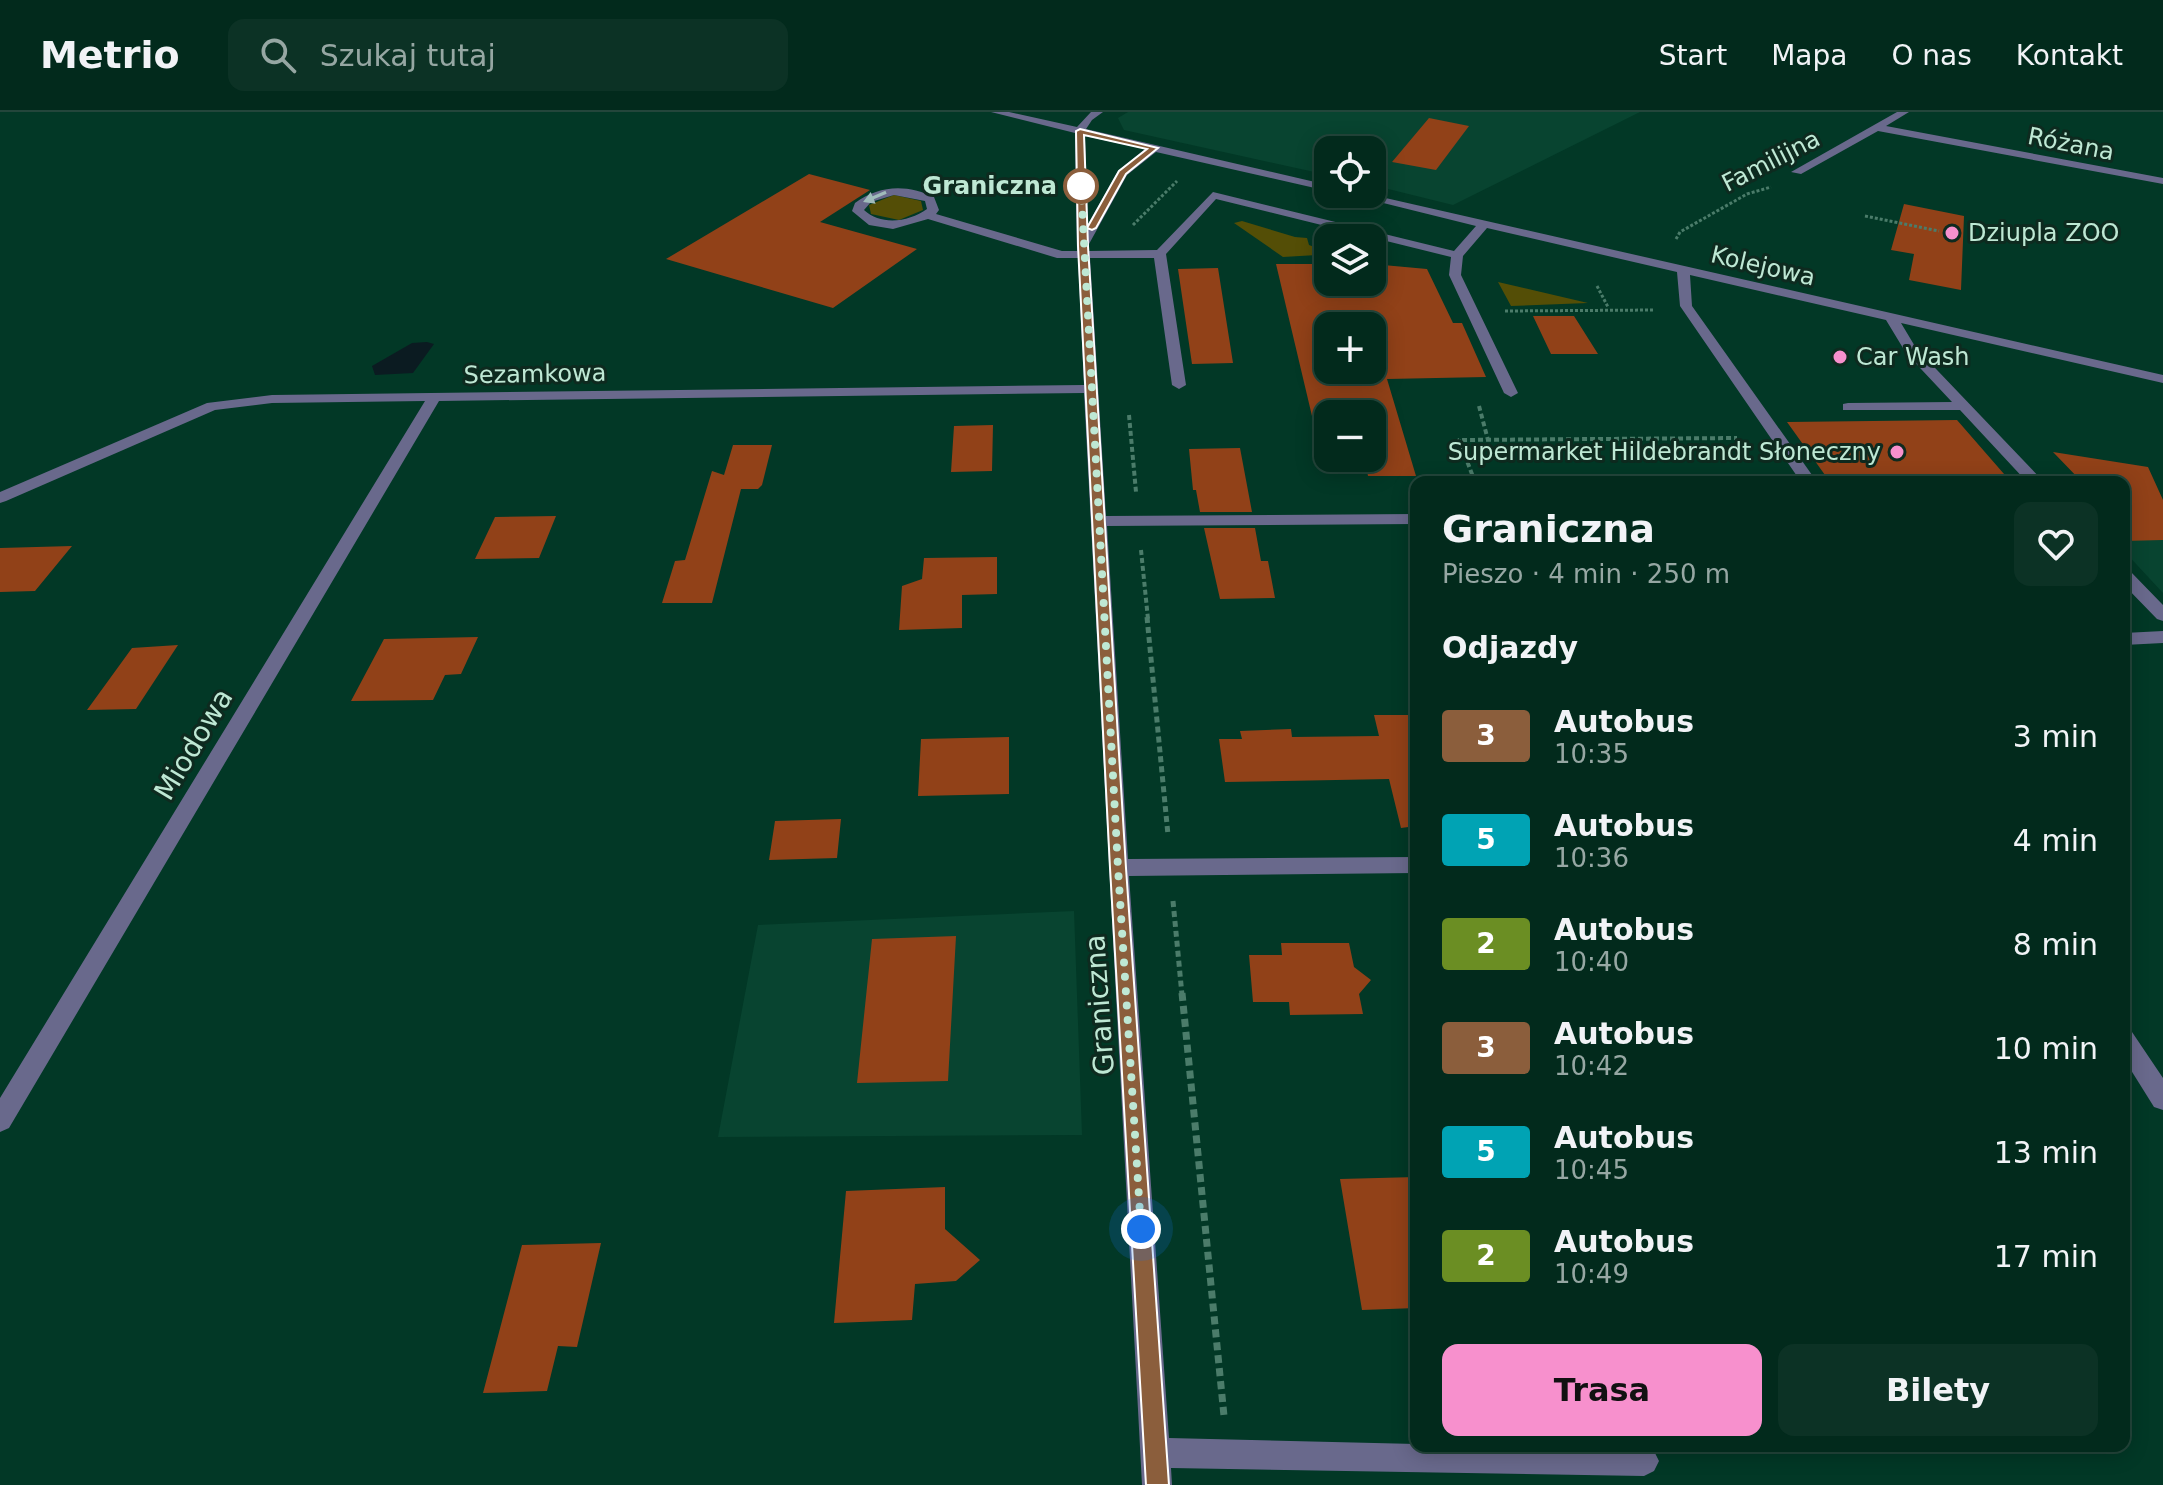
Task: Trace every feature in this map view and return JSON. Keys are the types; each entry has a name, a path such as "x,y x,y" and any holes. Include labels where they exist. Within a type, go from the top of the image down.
{"street":[{"path":"996,112 1314,185"},
{"path":"1080,131 1088,118 1098,112"},
{"name":"Familijna","path":"1797,172 1904,112"},
{"name":"Różana","path":"1878,128 2163,181"},
{"name":"Graniczna","path":"1080,131 1083,251 1098,521 1157,1485"},
{"path":"1083,251 1122,173 1154,148"},
{"path":"928,215 933,210 930,199 912,192 874,195 859,205 858,211 869,221 893,225 928,215 1061,255 1083,251 1114,255 1160,254 1213,195 1457,255"},
{"name":"Kolejowa","path":"1386,202 2163,379"},
{"path":"1484,224 1457,255 1455,275 1511,393"},
{"path":"1160,254 1179,385"},
{"path":"1683,270 1686,306 1805,476"},
{"path":"1891,317 1911,350 2030,476"},
{"name":"Sezamkowa","path":"0,498 212,406 272,399 1091,389"},
{"name":"Miodowa","path":"0,1120 434,398"},
{"path":"1848,407 1964,406"},
{"path":"1098,521 1410,519"},
{"path":"2130,581 2163,615"},
{"path":"2130,639 2163,637"},
{"path":"1118,868 1410,865"},
{"path":"2130,1048 2163,1099"},
{"path":"1155,1452 1227,1456 1644,1461"}],"path":[{"name":"Familijna","path":"1673,245 1680,232 1747,194 1780,184 1797,172"},
{"path":"1114,255 1114,246 1183,175"},
{"path":"1865,216 1939,231"},
{"path":"1597,286 1608,308"},
{"path":"1472,311 1608,308 1651,309 1662,313"},
{"path":"1479,406 1488,440"},
{"path":"1129,411 1225,1422"},
{"path":"1473,476 1459,440 1738,440 1731,428"}],"shaded area":[{"path":"1128,112 1640,112 1453,205 1386,188 1386,136 1314,136 1314,172 1124,130 1118,118"},
{"path":"894,195 921,201 923,210 899,220 871,214 869,205"},
{"path":"1242,221 1307,238 1309,245 1314,247 1314,255 1283,257 1234,223"},
{"path":"1498,282 1588,303 1511,306"},
{"path":"412,343 434,344 413,373 375,375 372,366"},
{"path":"2130,511 2163,523 2163,593 2130,557"},
{"path":"1074,911 1082,1135 718,1137 758,925"}],"building":[{"path":"1429,118 1469,126 1436,170 1392,162"},
{"path":"809,174 870,190 820,222 917,249 833,308 666,259"},
{"path":"1904,204 1964,216 1961,290 1909,280 1914,254 1891,250"},
{"path":"1276,264 1314,264 1314,296 1386,296 1386,265 1427,269 1453,323 1462,323 1486,377 1387,379 1416,476 1368,476 1367,472 1386,472 1386,400 1314,400 1314,425"},
{"path":"1218,268 1233,363 1192,364 1178,269"},
{"path":"1533,316 1574,316 1598,354 1551,354"},
{"name":"Supermarket Hildebrandt Słoneczny","path":"1957,420 2006,476 1826,476 1787,422"},
{"path":"993,425 992,471 951,472 954,426"},
{"path":"733,445 772,445 762,485 758,489 741,489 712,603 662,603 675,561 685,560 712,471 724,475"},
{"path":"1240,448 1252,512 1200,512 1196,490 1193,490 1189,449"},
{"path":"2053,452 2148,467 2163,500 2163,540 2130,541 2130,476 2076,476"},
{"path":"556,516 539,558 475,559 495,517"},
{"path":"1204,528 1255,528 1261,561 1268,561 1275,598 1220,599"},
{"path":"72,546 35,591 0,592 0,548"},
{"path":"997,557 997,594 962,595 962,628 899,630 902,586 922,579 924,558"},
{"path":"478,637 461,674 445,675 433,700 351,701 384,639"},
{"path":"178,645 136,709 87,710 132,648"},
{"path":"1374,715 1410,715 1410,827 1401,828 1389,779 1225,782 1219,739 1242,739 1240,731 1291,729 1292,737 1379,736"},
{"path":"1009,737 1009,794 918,796 921,739"},
{"path":"841,819 837,858 769,860 775,821"},
{"path":"956,936 948,1081 857,1083 872,939"},
{"path":"1281,943 1349,943 1354,967 1371,980 1359,994 1363,1014 1290,1015 1289,1002 1253,1002 1249,955 1282,955"},
{"path":"1410,1177 1410,1308 1362,1310 1340,1179"},
{"path":"945,1187 945,1229 980,1260 956,1281 915,1284 912,1320 834,1323 846,1191"},
{"path":"601,1243 577,1347 558,1346 547,1391 483,1393 522,1245"}],"bus line":[{"name":"3","path":"1092,228 1122,173 1154,148 1080,131 1083,246 1118,868 1157,1485"}],"place":[{"name":"Graniczna","path":"1081,186"},
{"name":"Dziupla ZOO","path":"1952,233"},
{"name":"Car Wash","path":"1840,357"},
{"name":"Supermarket Hildebrandt Słoneczny","path":"1897,452"}],"route":[{"path":"1081,186 1141,1229"}]}
